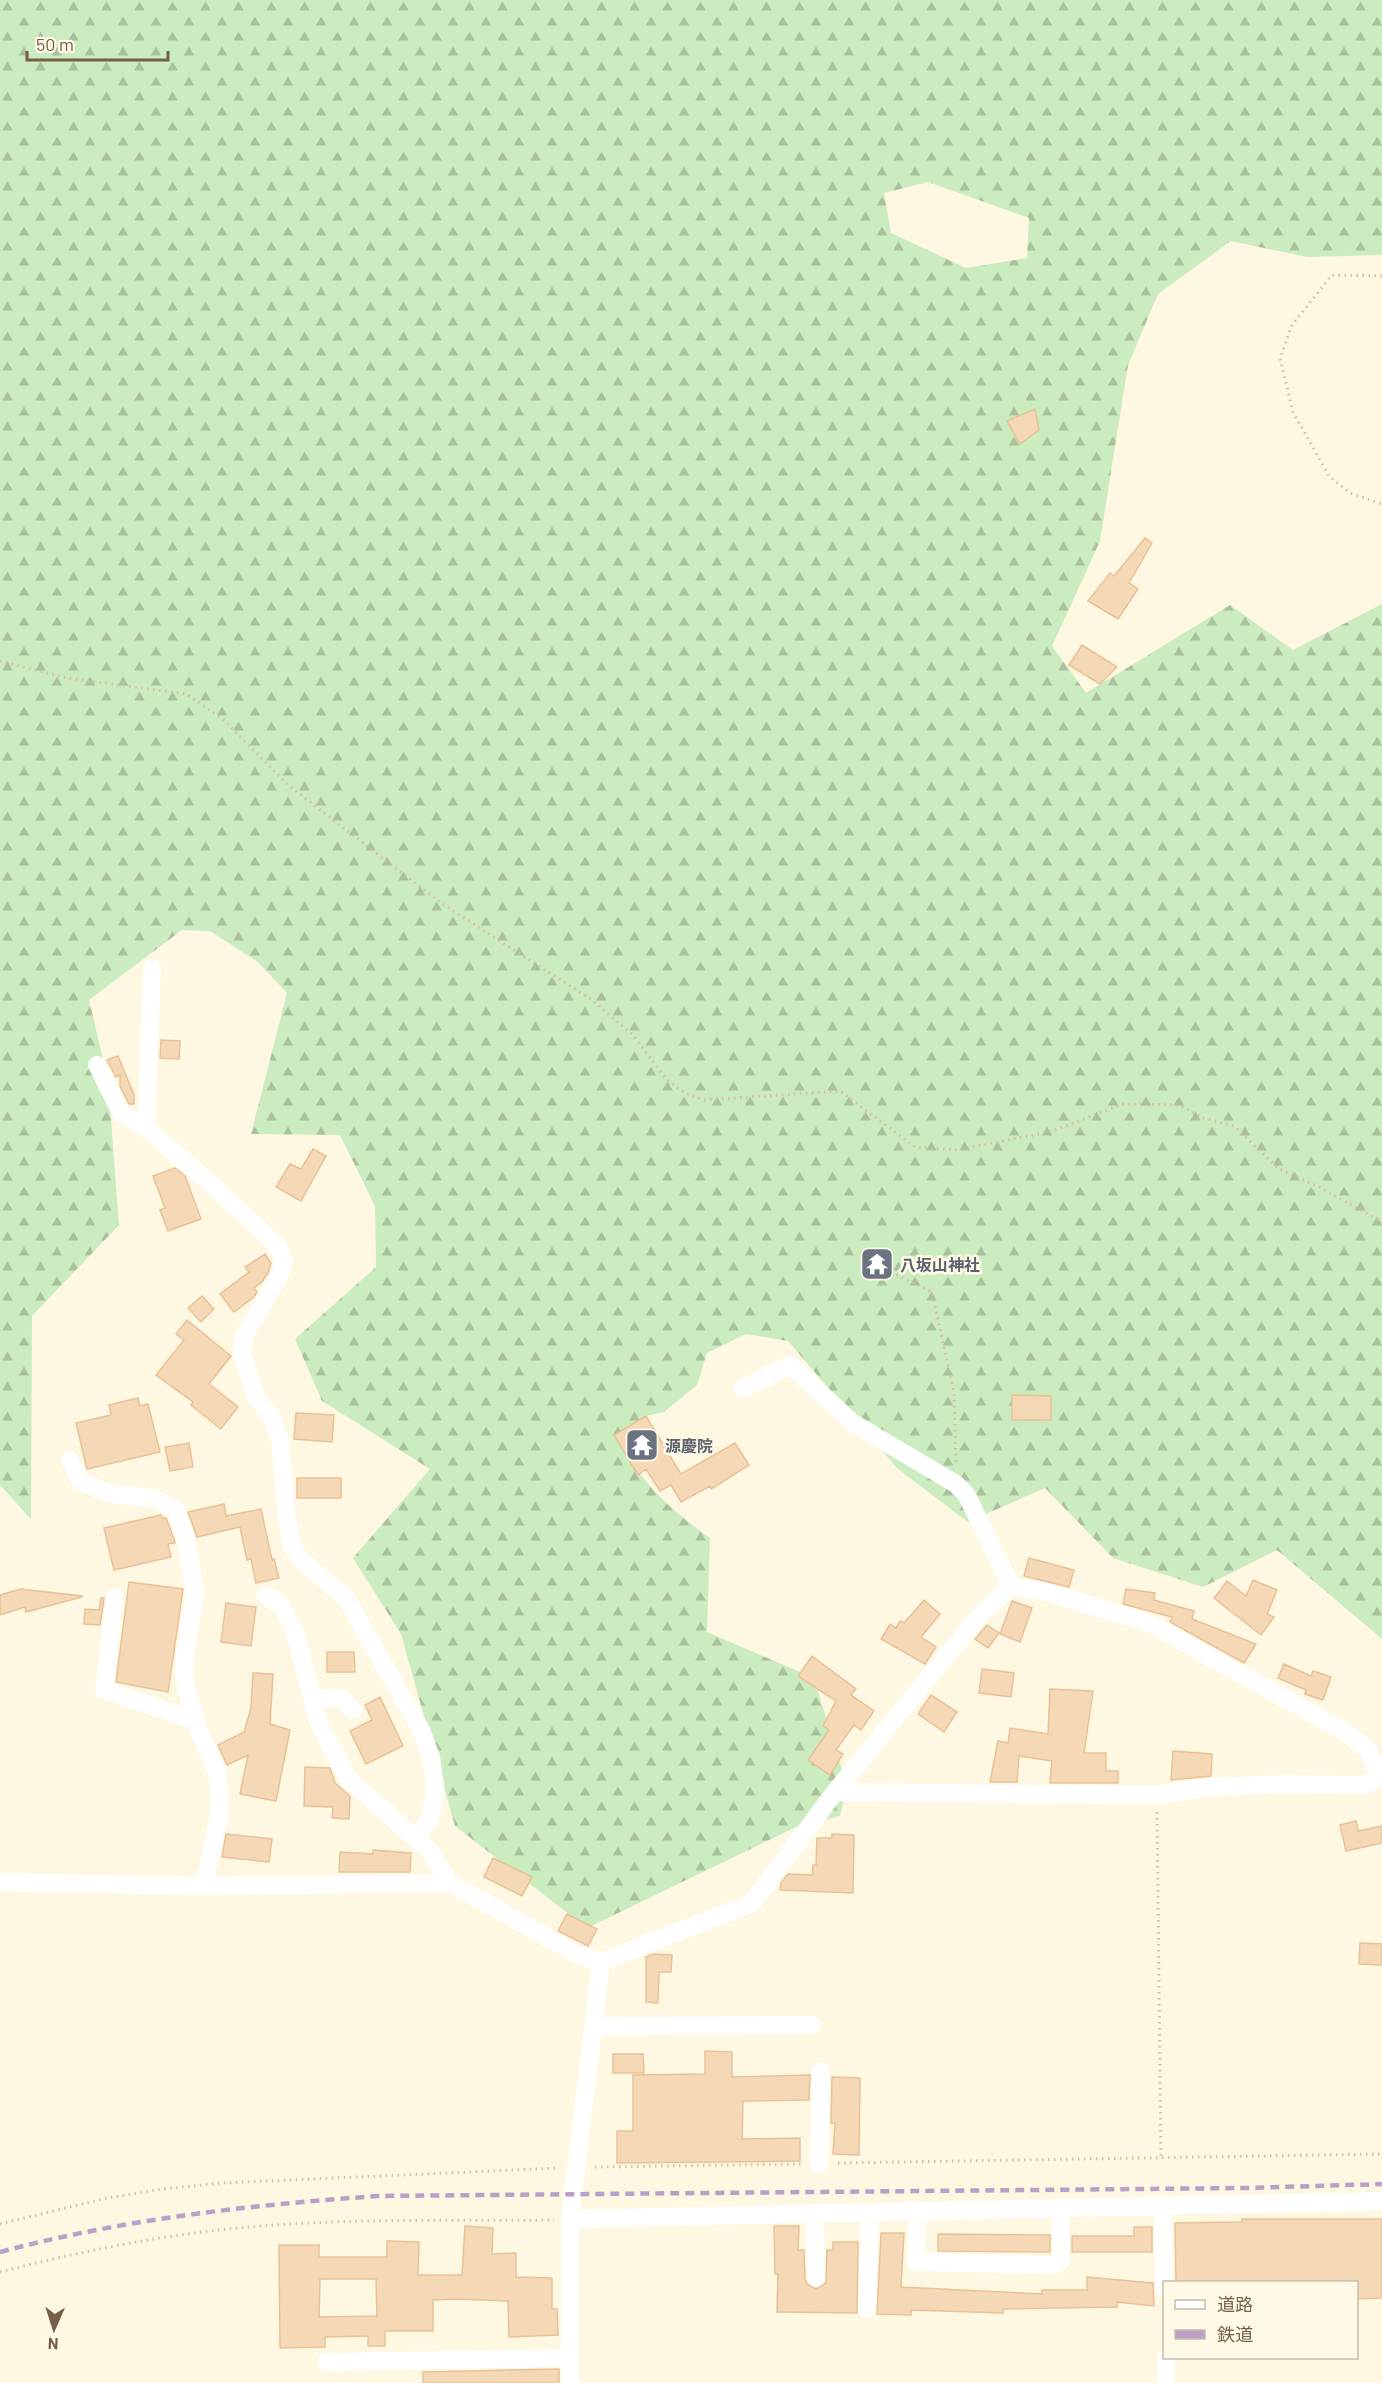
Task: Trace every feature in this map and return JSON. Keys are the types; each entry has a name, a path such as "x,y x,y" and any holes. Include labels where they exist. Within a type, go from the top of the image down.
{"street":[{"path":"146,1128 152,968"},
{"path":"97,1065 121,1113 146,1128 277,1245 284,1260 278,1278 243,1338 242,1355 257,1399 270,1415 280,1439 287,1520 292,1546 302,1561 346,1598 421,1730 431,1757 436,1792 429,1820 416,1839"},
{"path":"742,1389 790,1365 853,1423 956,1484 966,1494 1011,1586"},
{"path":"70,1460 81,1482 111,1494 153,1498 175,1509 185,1536 195,1592 184,1664 186,1687 196,1721 217,1771 219,1790 219,1815 204,1886"},
{"path":"835,1792 1156,1795 1211,1788 1284,1784 1364,1785 1382,1779 1366,1749 1345,1732 1149,1623 1046,1592 1011,1586"},
{"path":"265,1595 280,1605 295,1632 318,1722 350,1780 430,1851 450,1883 577,1953 601,1962 752,1903 835,1792 980,1616 1011,1586"},
{"path":"115,1597 104,1689 196,1721"},
{"path":"312,1699 341,1698 353,1710"},
{"path":"0,1882 204,1886 450,1883"},
{"path":"570,2383 570,2219 601,1962"},
{"path":"594,2026 812,2025"},
{"path":"819,2164 821,2071"},
{"path":"570,2219 1382,2202"},
{"path":"1163,2205 1164,2281"},
{"path":"917,2213 916,2262 1054,2265 1061,2260 1061,2209"},
{"path":"867,2309 870,2213"},
{"path":"815,2215 816,2278"},
{"path":"326,2362 570,2358"},
{"path":"1166,2359 1166,2383"}],"path":[{"path":"1382,276 1332,275 1292,325 1280,358 1293,412 1329,476 1350,493 1382,504"},
{"path":"0,661 67,678 186,694 223,719 287,784 408,878 444,905 592,1000 632,1034 667,1080 685,1093 704,1100 840,1091 915,1147 957,1150 1049,1132 1124,1104 1179,1105 1203,1119 1234,1126 1279,1169 1319,1187 1382,1222"},
{"path":"891,1272 932,1292 954,1393 956,1484"},
{"path":"1156,1795 1161,2158"},
{"path":"0,2224 106,2198 222,2183 575,2167 1382,2154"},
{"path":"0,2272 105,2246 249,2227 326,2223 570,2219"}],"green space":[{"path":"0,0 1382,0 1382,255 1307,257 1231,241 1158,294 1128,365 1100,541 1052,646 1086,693 1230,605 1293,650 1382,604 1382,1639 1277,1550 1203,1587 1113,1558 1045,1488 968,1522 898,1469 788,1341 746,1334 707,1353 697,1385 664,1412 646,1416 614,1435 635,1467 667,1504 710,1538 707,1632 814,1678 847,1786 840,1816 796,1827 587,1928 455,1826 401,1634 353,1558 430,1469 322,1401 295,1339 376,1267 375,1206 340,1135 251,1134 287,993 258,962 210,931 182,930 89,1000 108,1080 119,1225 32,1316 31,1519 0,1485","holes":["928,182 1029,218 1027,258 966,268 891,233 884,193"]}],"building":[{"path":"1035,409 1039,430 1020,444 1007,421"},
{"path":"1145,538 1152,543 1129,583 1138,589 1118,619 1088,601 1110,573 1114,576"},
{"path":"1082,645 1117,667 1100,684 1069,665"},
{"path":"161,1040 180,1041 179,1059 160,1058"},
{"path":"118,1056 134,1095 134,1104 129,1104 120,1086 120,1075 116,1077 107,1060"},
{"path":"313,1149 326,1156 301,1201 276,1187 290,1164 301,1169"},
{"path":"175,1168 185,1176 201,1219 168,1231 160,1210 165,1208 153,1176"},
{"name":"八坂山神社","path":"874,1251 888,1256 880,1278 866,1272"},
{"path":"265,1254 271,1263 268,1273 254,1288 257,1292 254,1297 234,1312 220,1294 249,1272 245,1267"},
{"path":"202,1296 214,1309 201,1322 188,1308"},
{"path":"187,1320 231,1356 209,1384 238,1407 221,1429 191,1405 193,1402 156,1375 184,1340 176,1334"},
{"path":"1012,1395 1051,1396 1051,1420 1012,1420"},
{"path":"138,1398 140,1406 148,1404 160,1452 87,1469 76,1423 111,1415 109,1405"},
{"path":"296,1413 334,1415 332,1442 294,1439"},
{"path":"646,1416 681,1474 735,1443 749,1465 711,1489 710,1486 681,1502 671,1485 660,1491 646,1469 638,1475 614,1435"},
{"path":"189,1443 193,1467 170,1471 165,1447"},
{"path":"297,1478 341,1478 341,1498 297,1498"},
{"path":"224,1504 226,1516 261,1509 272,1560 274,1559 279,1578 256,1583 251,1559 247,1560 240,1527 197,1537 188,1512"},
{"path":"161,1515 162,1518 166,1518 175,1543 168,1544 171,1557 114,1570 104,1528"},
{"path":"1029,1558 1074,1570 1069,1587 1024,1576"},
{"path":"1253,1580 1277,1590 1267,1614 1274,1617 1261,1635 1214,1598 1227,1581 1246,1596"},
{"path":"129,1582 183,1589 168,1692 116,1682"},
{"path":"20,1589 82,1597 26,1612 25,1607 0,1615 0,1595"},
{"path":"1126,1589 1155,1593 1154,1600 1194,1611 1192,1619 1256,1644 1244,1663 1170,1622 1172,1617 1123,1604"},
{"path":"101,1598 104,1598 100,1625 84,1624 85,1609 99,1610"},
{"path":"924,1600 940,1614 921,1637 936,1647 925,1664 881,1639 890,1624 896,1628 900,1621 904,1623"},
{"path":"1012,1601 1032,1608 1020,1642 1000,1634"},
{"path":"226,1603 256,1607 251,1646 221,1642"},
{"path":"987,1625 999,1633 988,1648 975,1639"},
{"path":"327,1652 354,1652 355,1672 327,1672"},
{"path":"812,1656 856,1689 851,1695 874,1711 861,1730 854,1725 836,1750 843,1754 830,1775 808,1760 829,1730 823,1726 836,1701 798,1676"},
{"path":"1284,1664 1311,1676 1313,1671 1331,1677 1323,1700 1305,1694 1306,1690 1278,1678"},
{"path":"982,1669 1014,1673 1011,1697 979,1693"},
{"path":"253,1673 273,1674 270,1724 290,1730 276,1801 240,1794 248,1755 227,1765 218,1745 244,1732 251,1708"},
{"path":"1050,1689 1093,1691 1084,1753 1106,1753 1106,1771 1118,1771 1118,1783 1050,1783 1052,1761 1019,1756 1017,1782 990,1782 998,1741 1008,1743 1010,1728 1048,1734"},
{"path":"931,1695 957,1712 944,1732 918,1714"},
{"path":"380,1697 403,1746 366,1764 350,1731 372,1720 365,1705"},
{"path":"1173,1751 1212,1754 1211,1776 1171,1780"},
{"path":"305,1767 330,1768 335,1783 350,1796 349,1819 332,1818 333,1807 304,1806"},
{"path":"1356,1821 1358,1831 1382,1826 1382,1843 1346,1851 1340,1825"},
{"path":"226,1834 272,1839 269,1862 222,1857"},
{"path":"832,1834 854,1835 853,1893 780,1890 781,1883 788,1874 812,1875 813,1865 816,1865 817,1838 832,1838"},
{"path":"373,1850 411,1853 410,1872 339,1872 340,1852 373,1854"},
{"path":"493,1858 532,1877 522,1896 484,1877"},
{"path":"567,1914 597,1929 588,1946 558,1931"},
{"path":"1360,1943 1382,1944 1382,1965 1359,1964"},
{"path":"653,1954 672,1955 671,1972 659,1972 658,2003 646,2002 646,1957"},
{"path":"705,2051 732,2052 732,2077 810,2075 809,2100 743,2101 742,2139 800,2138 800,2161 617,2163 617,2131 633,2131 633,2075 705,2074"},
{"path":"613,2054 643,2054 644,2073 613,2073"},
{"path":"832,2077 860,2078 859,2155 833,2154 835,2123 831,2123"},
{"path":"1242,2219 1382,2219 1382,2298 1358,2299 1358,2281 1176,2281 1175,2223 1242,2222"},
{"path":"465,2226 493,2228 492,2254 516,2253 516,2277 552,2278 552,2309 557,2309 558,2335 509,2337 508,2301 433,2300 433,2331 385,2331 385,2346 368,2346 368,2336 325,2337 325,2347 280,2348 279,2245 319,2245 319,2257 387,2257 387,2241 419,2242 418,2275 462,2275","holes":["320,2279 376,2279 377,2316 319,2317"]},
{"path":"774,2226 799,2226 798,2250 804,2250 805,2279 807,2284 816,2289 826,2283 827,2250 833,2250 833,2242 858,2242 857,2313 777,2312 778,2274 775,2274"},
{"path":"1134,2227 1152,2227 1152,2252 1072,2252 1072,2236 1134,2236"},
{"path":"881,2233 904,2233 901,2287 1042,2294 1042,2290 1087,2290 1087,2277 1153,2283 1154,2306 1117,2302 1117,2307 1003,2309 1003,2313 911,2310 911,2315 877,2314"},
{"path":"938,2234 1050,2235 1050,2252 938,2251"},
{"path":"559,2369 559,2383 423,2383 423,2372"}],"railway":[{"path":"0,2252 47,2240 140,2222 235,2209 378,2196 1246,2188 1382,2184"}],"place":[{"name":"八坂山神社","path":"877,1264"},
{"name":"源慶院","path":"642,1445"}]}
